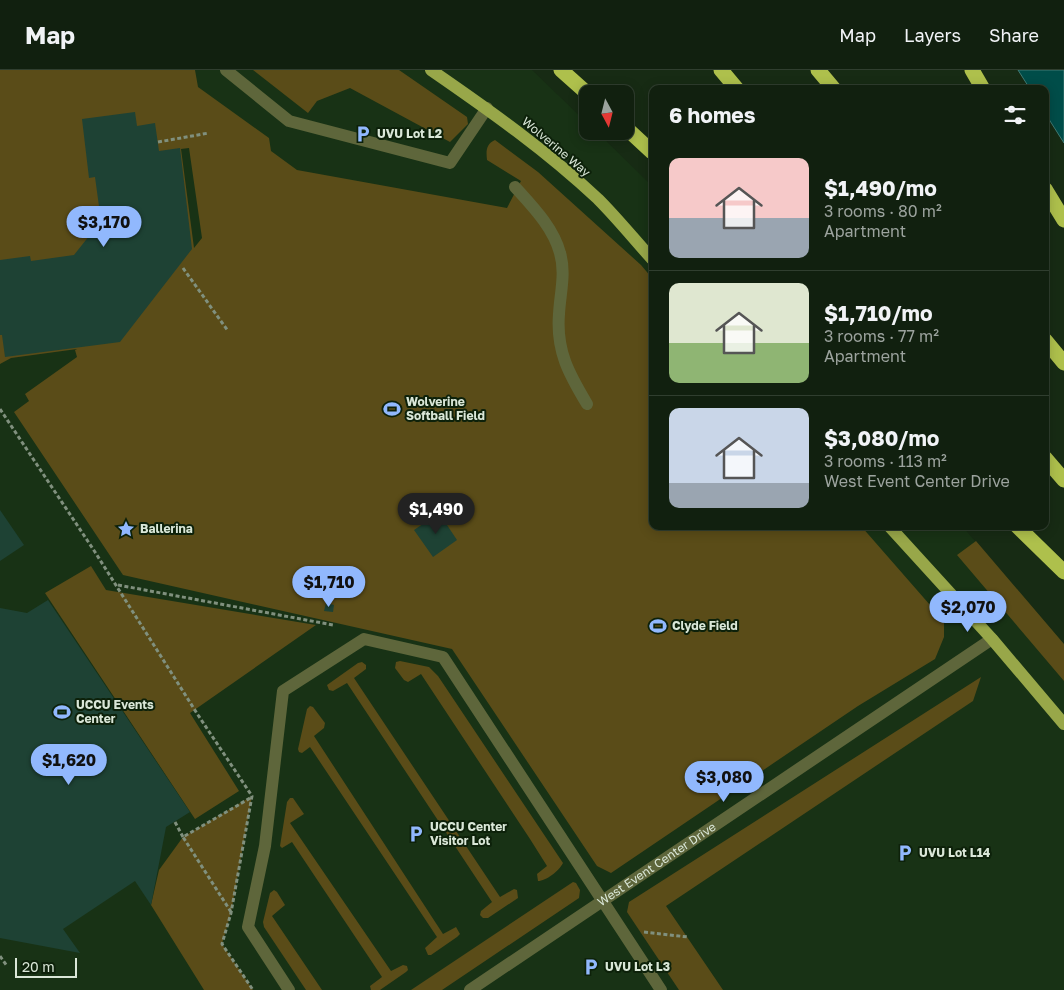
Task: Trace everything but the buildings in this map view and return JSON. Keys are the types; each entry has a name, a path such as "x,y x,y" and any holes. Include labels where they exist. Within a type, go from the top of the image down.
{"highway":[{"path":"561,70 579,86"},
{"path":"721,70 734,85"},
{"path":"818,70 831,85"},
{"path":"972,70 981,85"},
{"path":"634,135 649,149"},
{"path":"1049,196 1064,220"},
{"path":"1049,345 1064,363"},
{"path":"1049,463 1064,480"},
{"path":"1020,530 1064,572"}],"main road":[{"name":"Wolverine Way","path":"431,70 487,108 541,150 598,200 649,256"},
{"path":"893,530 992,639 1064,724"}],"street":[{"path":"226,70 289,121 450,163 487,108"},
{"path":"515,187 536,211 554,238 561,254 563,275 558,316 559,346 571,377 586,404"},
{"name":"West Event Center Drive","path":"470,990 992,639"},
{"path":"289,990 248,927 265,846 283,691 364,640 443,657 661,990"}],"path":[{"path":"158,142 209,133"},
{"path":"183,268 228,331"},
{"path":"0,409 117,585 198,715 252,796 231,913 222,944 253,990"},
{"path":"117,585 333,625"},
{"path":"184,837 252,796"},
{"path":"175,822 231,913"},
{"path":"622,930 688,937"},
{"path":"0,956 7,966"}],"shaded area":[{"path":"0,70 532,70 579,115 579,140 605,140 649,183 649,530 965,530 1064,644 1064,990 0,990"},
{"path":"0,70 195,70 198,87 269,138 271,151 297,170 507,208 521,181 487,160 487,148 495,140 538,172 641,265 649,274 649,530 864,530 944,621 944,637 935,659 858,706 611,873 597,866 452,649 123,575 14,412 29,401 25,394 77,357 75,350 77,349 11,358 0,364","holes":["189,148 202,238 194,248 181,149"]},
{"path":"253,70 399,70 467,117 468,124 450,142 350,88 317,101 308,113"},
{"path":"976,541 1064,644 1064,681 957,555"},
{"path":"91,566 106,590 316,625 190,713 239,791 195,819 45,593"},
{"path":"400,661 429,667 438,676 563,863 552,875 538,881 537,874 547,866 421,674 408,682 404,680 395,668 396,662"},
{"path":"362,662 366,665 366,669 354,678 500,897 514,889 517,890 518,898 488,918 483,918 480,915 481,911 492,902 347,683 333,691 329,690 327,685"},
{"path":"981,677 973,701 666,906 723,990 679,990 627,912 629,902"},
{"path":"310,706 313,707 325,723 324,728 314,736 443,934 456,927 460,934 431,955 428,955 425,948 437,937 310,747 302,753 299,752 298,749 307,709"},
{"path":"252,796 231,913 222,944 253,990 204,990 151,905 159,870 183,837"},
{"path":"290,798 293,798 304,814 290,823 391,971 403,965 407,966 408,970 406,972 380,990 371,990 370,986 382,977 292,842 282,848 280,846 287,802"},
{"path":"573,882 576,883 580,890 579,898 442,990 411,990"},
{"path":"274,890 285,905 272,916 322,990 306,990 264,927 263,922 270,893"}],"water":[{"path":"1018,70 1064,70 1064,143 1049,119 1049,85 1027,85"}],"place":[{"name":"UVU Lot L2","path":"363,134"},
{"name":"Wolverine Softball Field","path":"392,409"},
{"name":"Ballerina","path":"126,529"},
{"name":"Clyde Field","path":"658,626"},
{"name":"UCCU Events Center","path":"62,712"},
{"name":"UCCU Center Visitor Lot","path":"416,834"},
{"name":"UVU Lot L14","path":"905,853"},
{"name":"UVU Lot L3","path":"591,967"}]}
